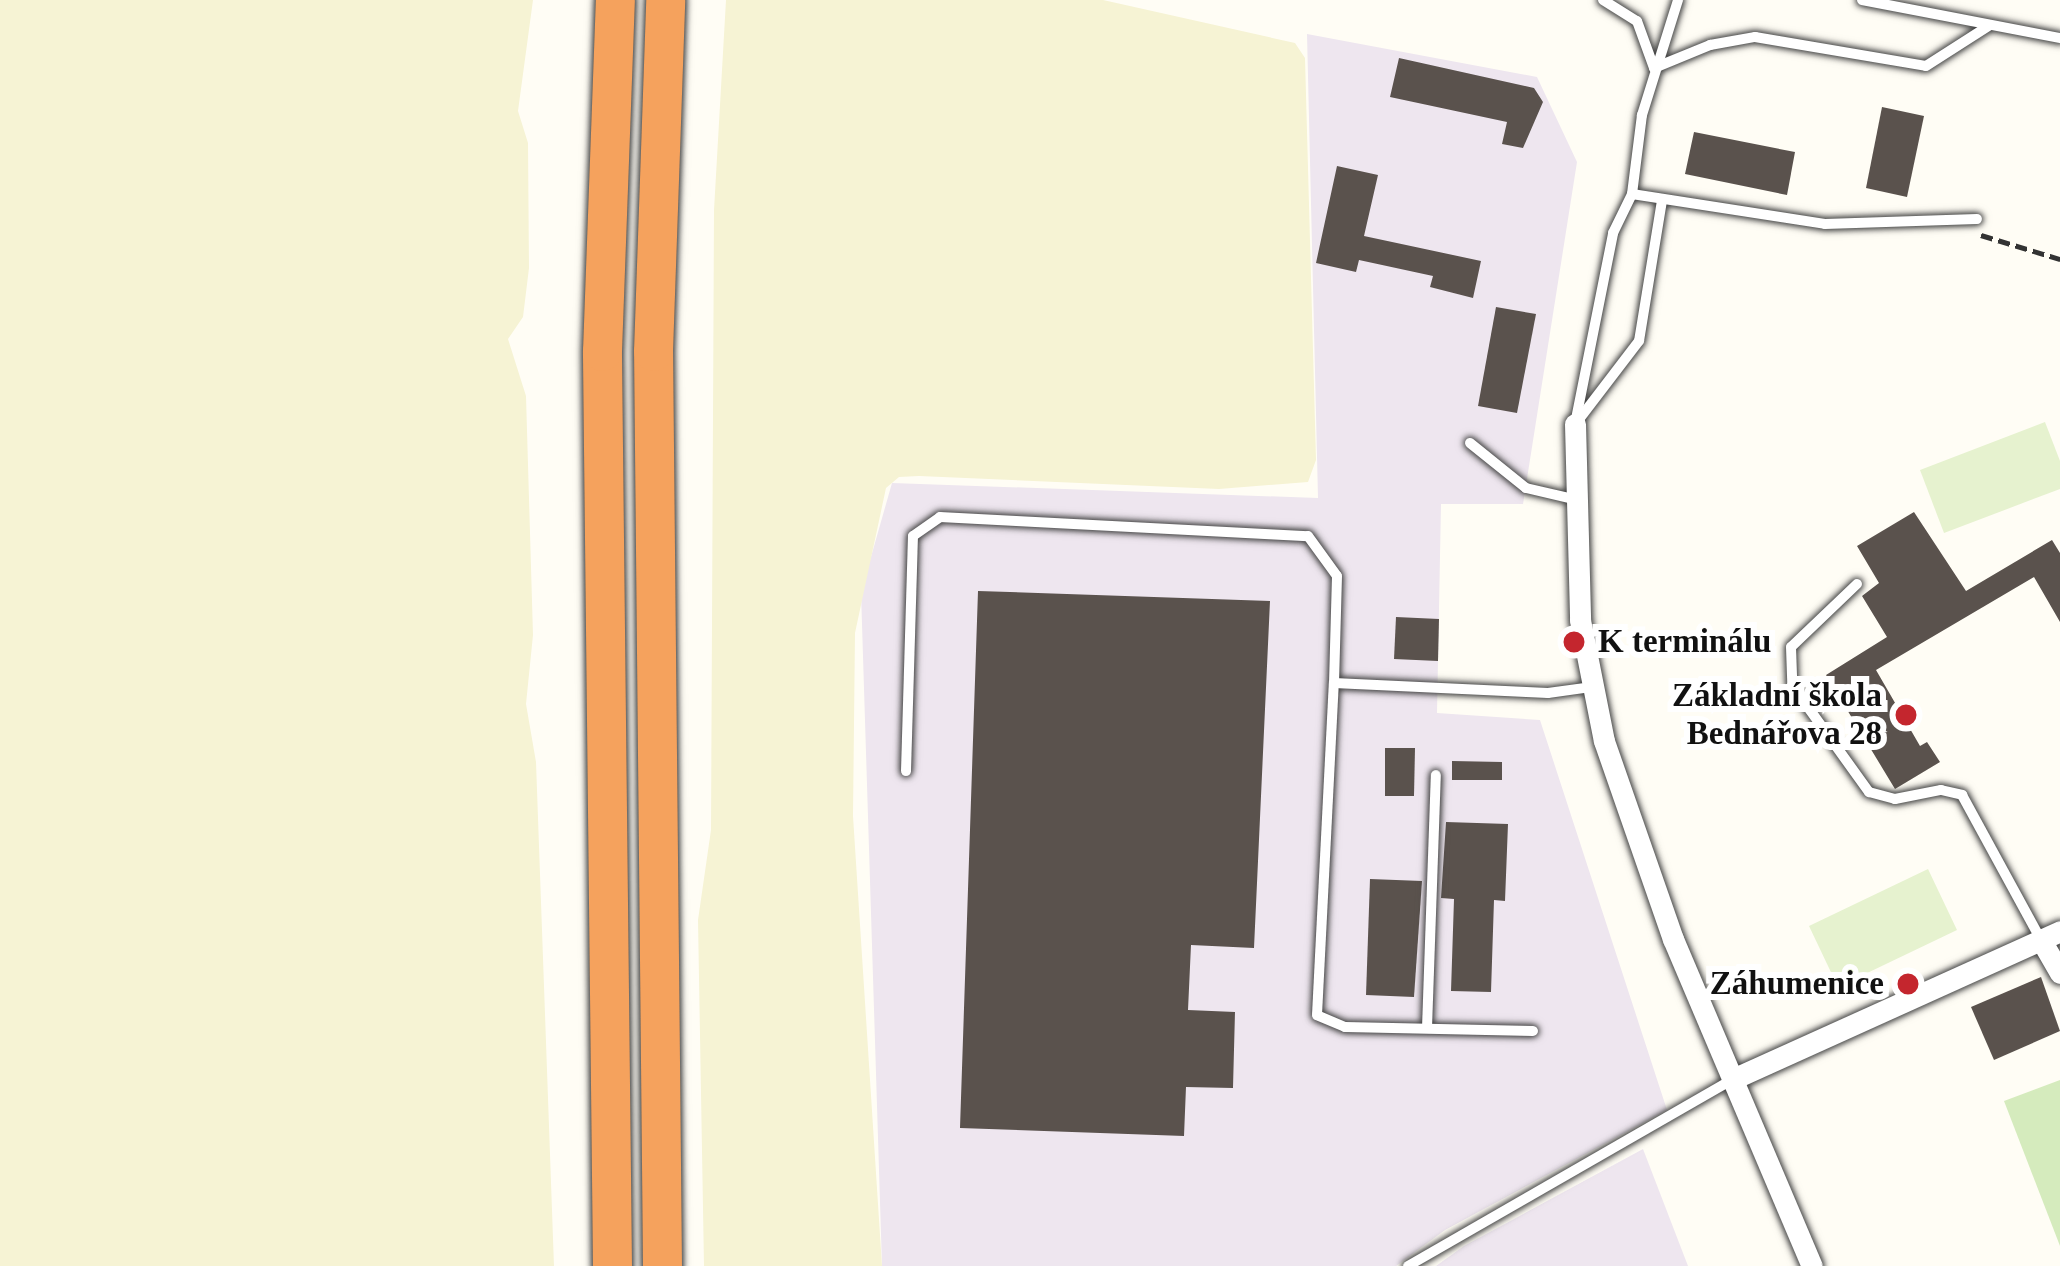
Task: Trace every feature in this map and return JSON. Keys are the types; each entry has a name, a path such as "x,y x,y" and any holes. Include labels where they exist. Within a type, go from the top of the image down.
{"highway":[{"path":"612,1266 602,351 615,0"},
{"path":"662,1266 653,351 665,0"}],"street":[{"path":"1575,424 1574,499 1591,687 1665,919 1812,1266"},
{"path":"1735,1078 2050,935 2060,973"}],"lane":[{"path":"1603,0 1637,21 1654,68"},
{"path":"1575,424 1613,233 1632,194 1654,68 1678,0"},
{"path":"1862,0 2060,38"},
{"path":"1654,68 1709,45 1755,38 1926,66 1990,25"},
{"path":"1632,194 1825,224 1977,219"},
{"path":"1575,424 1639,341 1662,200"},
{"path":"1470,442 1526,488 1574,499"},
{"path":"906,770 914,536 940,517 1308,536 1337,576 1317,1015 1345,1027 1533,1030"},
{"path":"1857,584 1791,647 1792,685 1869,792 1895,800 1941,790 1963,795 2050,935"},
{"path":"1334,683 1548,693 1591,687"},
{"path":"1426,1028 1436,775"},
{"path":"1408,1266 1735,1078"}],"path":[{"path":"1935,220 2060,260"}],"shaded area":[{"path":"0,0 533,0 518,111 528,143 529,268 523,317 508,339 526,396 533,635 526,704 536,762 554,1266 0,1266"},
{"path":"726,0 1103,0 1295,43 1305,58 1316,460 1308,482 1219,489 919,476 899,477 886,488 855,633 853,816 882,1266 704,1266 698,920 711,830 714,210"},
{"path":"1307,34 1537,77 1577,162 1523,504 1441,504 1437,713 1540,720 1667,1110 1445,1230 1396,1266 882,1266 861,592 892,483 1318,498"},
{"path":"1643,1149 1688,1266 1436,1266 1464,1246"}],"green space":[{"path":"2045,422 2060,461 2060,489 1944,533 1920,470"},
{"path":"1928,869 1957,930 1838,987 1809,926"},
{"path":"2060,1080 2060,1246 2004,1101"}],"building":[{"path":"1399,58 1534,88 1543,102 1523,148 1502,144 1507,122 1390,97"},
{"path":"1882,107 1924,116 1907,197 1866,188"},
{"path":"1694,132 1795,152 1787,195 1685,174"},
{"path":"1337,166 1378,175 1364,236 1481,261 1473,298 1430,287 1433,276 1359,260 1356,272 1316,263"},
{"path":"1496,307 1536,314 1517,413 1478,406"},
{"path":"1914,512 1966,591 2052,540 2060,553 2060,622 2034,577 1876,670 1920,746 1927,742 1940,762 1895,789 1826,675 1887,637 1862,596 1879,583 1857,546"},
{"path":"978,591 1270,601 1254,948 1191,945 1188,1010 1235,1012 1233,1088 1186,1087 1184,1136 960,1128"},
{"path":"1396,617 1439,619 1438,661 1394,659"},
{"path":"1385,748 1415,748 1414,796 1385,796"},
{"path":"1452,761 1502,762 1502,780 1452,780"},
{"path":"1446,822 1508,824 1505,901 1494,900 1491,992 1451,991 1454,899 1441,898"},
{"path":"1370,879 1422,881 1414,997 1366,995"},
{"path":"2041,977 2060,1031 1994,1060 1971,1007"}],"place":[{"name":"K terminálu","path":"1574,642"},
{"name":"Základní škola Bednářova 28","path":"1906,715"},
{"name":"Záhumenice","path":"1908,984"}]}
